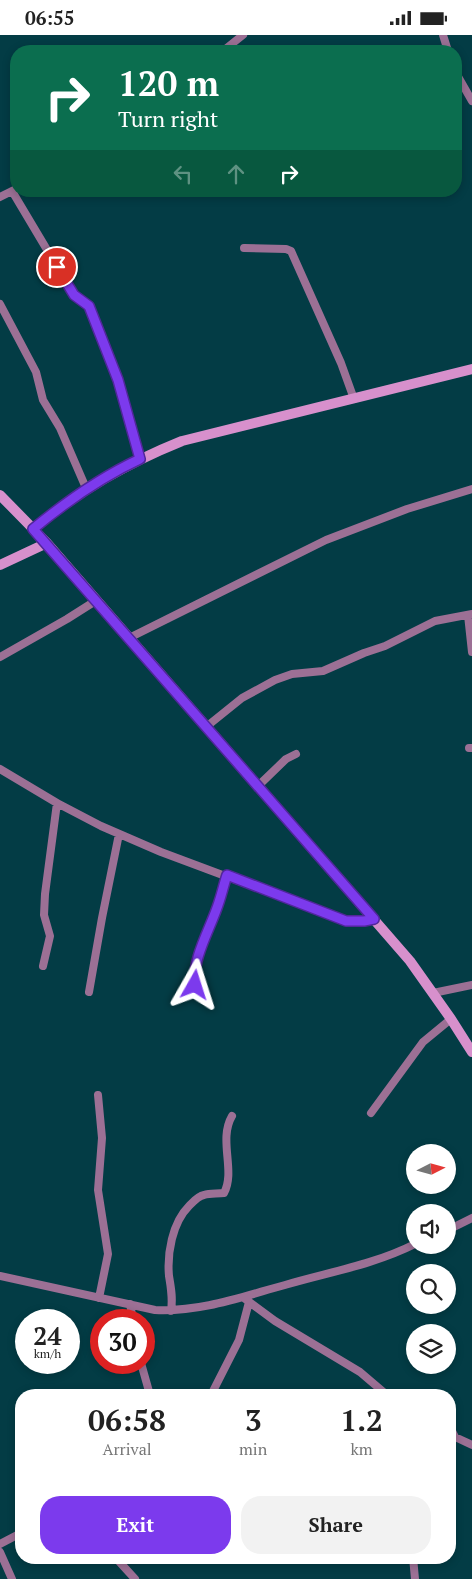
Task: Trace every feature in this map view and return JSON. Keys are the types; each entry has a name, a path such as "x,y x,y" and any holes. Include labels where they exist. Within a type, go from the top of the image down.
{"main road":[{"path":"33,529 86,488 140,459 182,441 472,369"},
{"path":"0,495 47,543 410,961 472,1052"},
{"path":"0,565 47,543"}],"street":[{"path":"231,45 244,35"},
{"path":"462,84 472,101"},
{"path":"18,197 74,295 89,306 118,380 140,459"},
{"path":"244,248 286,249 291,251 341,363 354,399"},
{"path":"0,304 36,372 38,387 43,400 60,428 86,488"},
{"path":"129,638 326,539 407,509 472,489"},
{"path":"0,657 97,600"},
{"path":"206,727 242,698 275,680 292,674 323,671 385,646 435,621 470,614 472,652"},
{"path":"258,786 286,759 296,754"},
{"path":"0,769 57,803 119,834 168,854 346,921 374,919"},
{"path":"43,966 50,936 44,915 44,906 57,803"},
{"path":"89,992 119,834"},
{"path":"195,985 194,975 197,963 227,875"},
{"path":"432,993 472,985"},
{"path":"371,1113 423,1042 451,1019"},
{"path":"98,1095 102,1138 98,1190 108,1254 99,1298"},
{"path":"171,1311 172,1293 169,1259 177,1224 182,1214 203,1195 224,1193 227,1176 226,1131 232,1116"},
{"path":"456,1226 472,1218"},
{"path":"0,1277 155,1310 171,1311 196,1309 247,1300 286,1284 363,1265 406,1248"},
{"path":"214,1389 239,1340 247,1300"},
{"path":"247,1300 275,1321 360,1372 380,1389"},
{"path":"130,1304 131,1309"},
{"path":"145,1374 148,1389"},
{"path":"456,1437 472,1445"},
{"path":"0,1544 15,1536"},
{"path":"0,1552 12,1579"},
{"path":"121,1564 135,1579"},
{"path":"414,1564 415,1579"}],"route":[{"path":"57,267 74,295 89,306 118,380 140,459 91,485 64,503 33,529 374,919 355,922 346,921 227,875 197,963 194,975 195,985"}]}
